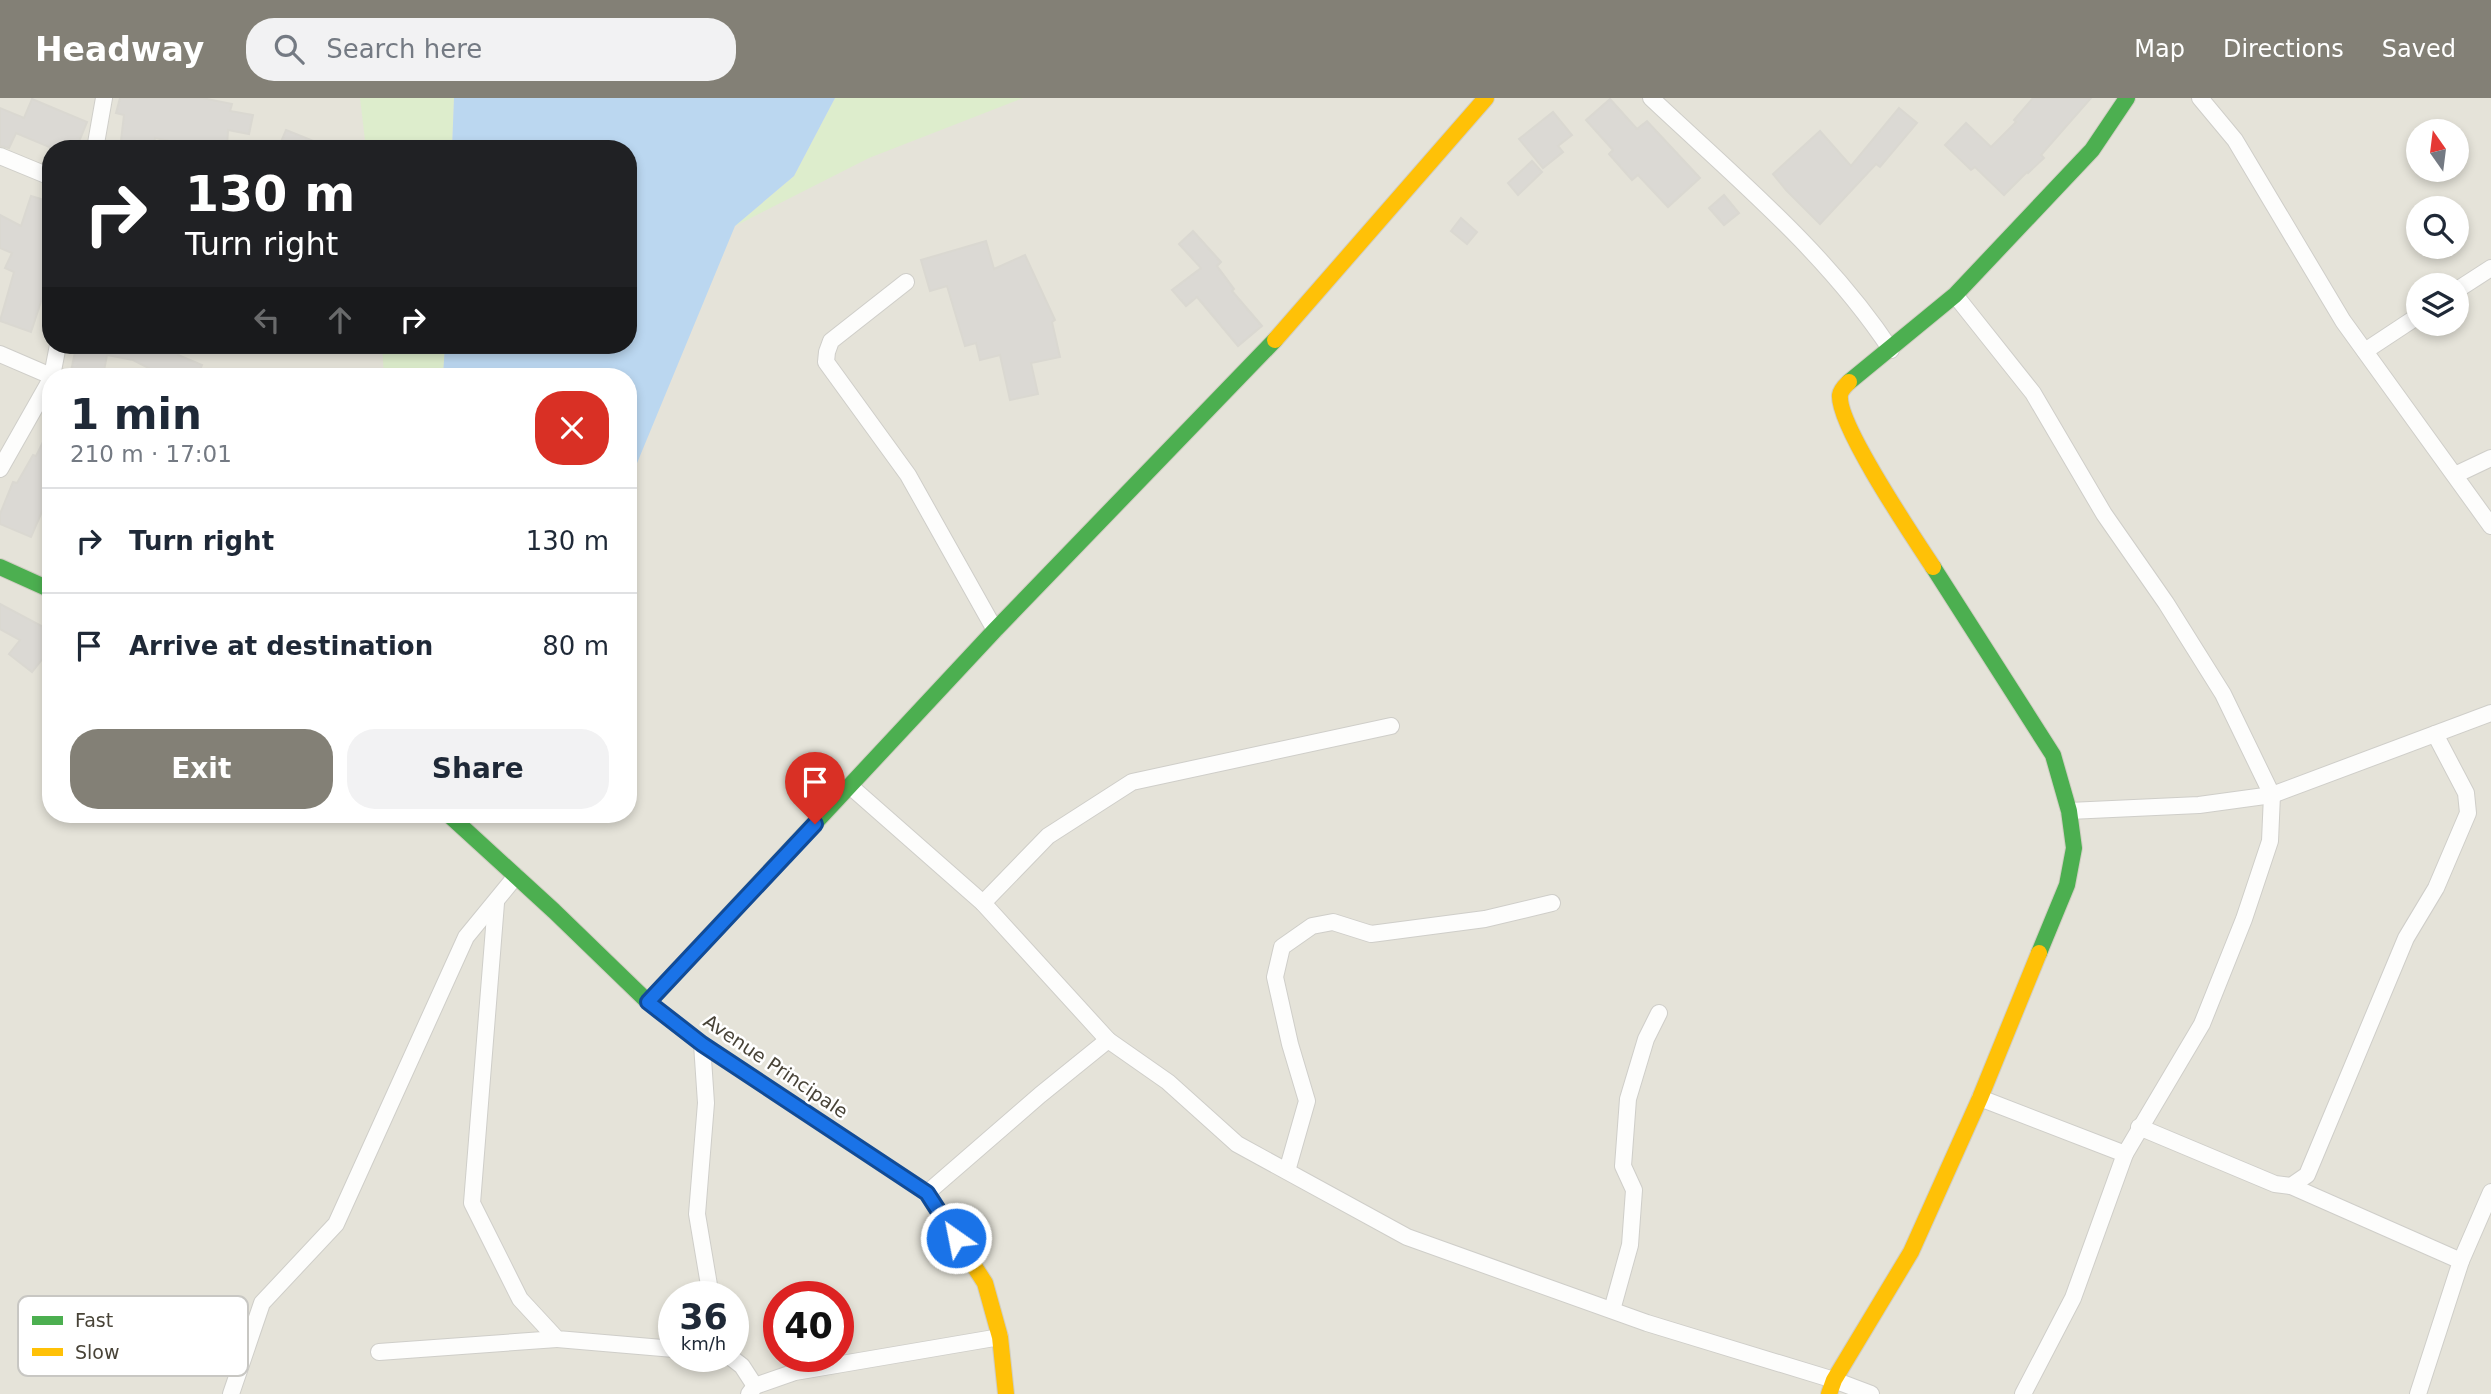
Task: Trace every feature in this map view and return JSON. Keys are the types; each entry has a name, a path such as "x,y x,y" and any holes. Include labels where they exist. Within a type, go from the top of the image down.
{"street":[{"path":"97,140 104,98"},
{"path":"648,1002 995,630 1270,345 1486,98"},
{"path":"1651,98 1796,235 1863,311 1891,350"},
{"path":"1832,1387 1911,1252 1980,1098 2067,885 2074,848 2069,811 2053,755 1878,481 1843,413 1840,396 1843,387 1955,295 2092,150 2127,98"},
{"path":"2200,98 2235,140 2343,321 2491,526"},
{"path":"0,156 42,173"},
{"path":"2469,282 2491,268"},
{"path":"906,282 831,341 826,362 908,475 995,630"},
{"path":"1955,295 2033,393 2105,514 2166,603 2223,694 2272,795 2270,841 2244,919 2202,1024 2125,1154 2073,1298 2023,1394"},
{"path":"2365,351 2406,324"},
{"path":"0,354 42,373"},
{"path":"0,470 42,393"},
{"path":"2455,475 2491,458"},
{"path":"0,567 42,586"},
{"path":"2069,811 2199,805 2272,795 2491,713"},
{"path":"983,903 1048,836 1132,782 1391,726"},
{"path":"2291,1186 2307,1175 2406,939 2436,888 2468,813 2466,793 2435,734"},
{"path":"850,786 983,903 1108,1040 1168,1082 1237,1144 1406,1237 1832,1387 1871,1394"},
{"name":"Avenue Principale","path":"458,823 648,1002 702,1044 927,1193 985,1283 1000,1337 1006,1394"},
{"path":"248,1344 262,1303 337,1224 466,937 516,876"},
{"path":"496,903 472,1203 520,1299 557,1339"},
{"path":"1287,1171 1307,1101 1290,1044 1275,978 1282,947 1312,926 1333,922 1371,934 1485,919 1552,903"},
{"path":"1612,1310 1630,1245 1634,1190 1623,1166 1628,1099 1646,1039 1659,1013"},
{"path":"927,1193 1108,1040"},
{"path":"702,1044 706,1103 697,1214 708,1281"},
{"path":"1980,1098 2125,1154"},
{"path":"2139,1127 2275,1184 2291,1186 2461,1261"},
{"path":"2418,1394 2461,1261 2491,1192"},
{"path":"744,1372 752,1390 796,1372 1000,1337"},
{"path":"379,1352 557,1339 658,1348"},
{"path":"231,1394 237,1376"}],"shaded area":[{"path":"0,98 2491,98 2491,1394 0,1394"}],"green space":[{"path":"360,98 454,98 452,140 365,140"},
{"path":"835,98 1023,98 869,158 735,226 794,176"},
{"path":"383,354 444,354 444,368 383,368"}],"water":[{"path":"454,98 835,98 794,176 735,226 637,463 637,368 444,368 444,354 637,354 637,140 452,140"}],"building":[{"path":"120,98 202,98 232,104 230,111 253,115 249,134 228,130 227,140 121,140 124,115 116,113"},
{"path":"2033,98 2091,98 2041,155 2044,158 2004,195 1975,167 1971,170 1945,145 1966,123 1991,147 2016,122 2014,120"},
{"path":"32,99 87,122 80,140 42,140 42,144 16,133 9,148 0,146 0,108 24,118"},
{"path":"1610,99 1637,129 1647,121 1700,178 1668,207 1638,175 1632,180 1609,154 1613,150 1586,120"},
{"path":"1899,108 1917,123 1880,167 1876,164 1820,224 1773,174 1820,131 1851,166"},
{"path":"1553,112 1572,135 1558,146 1563,152 1543,168 1519,139"},
{"path":"286,130 311,140 282,140"},
{"path":"1532,161 1542,172 1518,195 1508,183"},
{"path":"1724,195 1739,213 1724,225 1709,208"},
{"path":"31,196 42,199 42,298 31,332 0,321 14,272 5,268 12,253 0,248 0,215 21,226"},
{"path":"1461,218 1477,232 1467,244 1451,231"},
{"path":"1193,231 1221,262 1217,266 1234,289 1232,291 1262,326 1238,346 1197,297 1186,306 1172,290 1201,268 1179,244"},
{"path":"986,241 994,269 1025,255 1055,320 1052,322 1060,357 1031,363 1038,394 1010,400 1000,355 980,360 976,343 965,346 947,286 930,291 921,260"},
{"path":"75,354 179,354 202,365 201,368 148,368 133,360 107,355 105,368 72,368"},
{"path":"42,444 42,512 31,537 0,524 0,514 13,482 17,483 33,455 36,456"},
{"path":"0,604 42,626 42,659 32,672 9,654 20,640 0,629"}],"traffic: fast":[{"path":"1849,382 1955,295 2092,150 2127,98"},
{"path":"648,1002 995,630 1275,340"},
{"path":"0,567 42,586"},
{"path":"1933,567 2053,755 2069,811 2074,848 2067,885 2039,953"},
{"path":"458,823 648,1002 702,1044 776,1093"}],"traffic: slow":[{"path":"1275,340 1486,98"},
{"path":"1849,382 1840,395 1842,410 1851,430 1878,481 1933,567"},
{"path":"1829,1394 1834,1380 1911,1252 1980,1098 2039,953"},
{"path":"776,1093 927,1193 985,1283 1000,1337 1006,1394"}],"route":[{"path":"815,824 648,1002 702,1044 927,1193 956,1238"}]}
